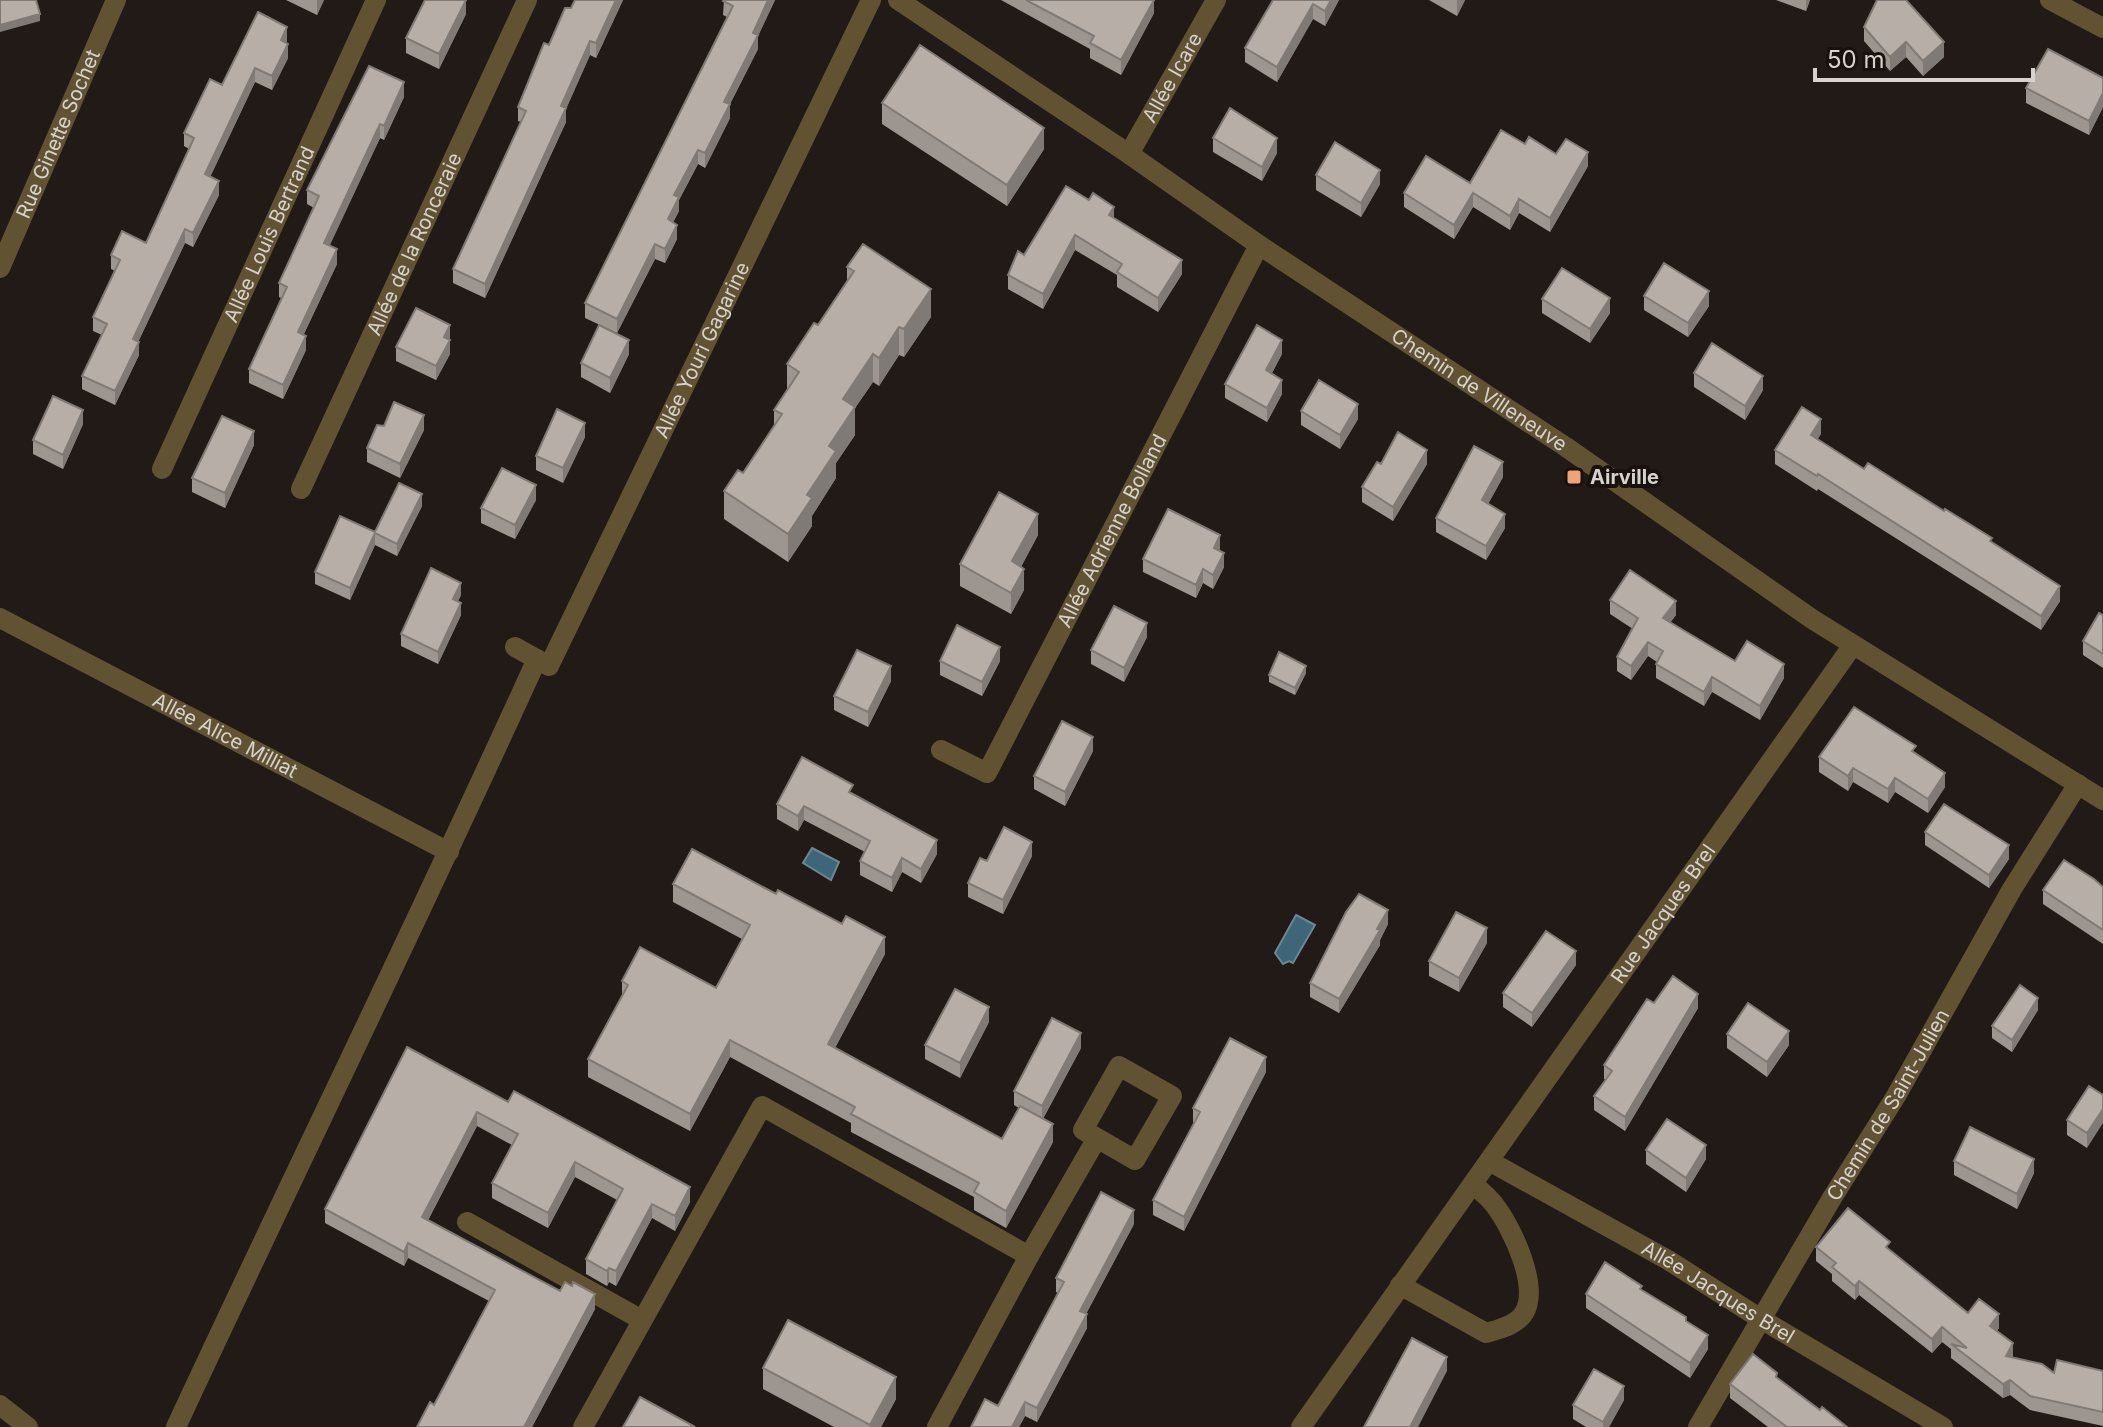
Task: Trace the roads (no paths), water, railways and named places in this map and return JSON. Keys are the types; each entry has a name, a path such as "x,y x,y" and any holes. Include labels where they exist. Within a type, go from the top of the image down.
{"street":[{"name":"Rue Ginette Sochet","path":"0,268 116,0"},
{"name":"Allée Louis Bertrand","path":"162,469 376,0"},
{"name":"Allée de la Ronceraie","path":"301,489 527,0"},
{"name":"Allée Youri Gagarine","path":"537,659 549,666 871,0"},
{"name":"Chemin de Villeneuve","path":"898,0 1259,245 1566,447 1853,645 2103,800"},
{"name":"Allée Icare","path":"1129,154 1216,0"},
{"path":"2050,0 2103,28"},
{"name":"Allée Adrienne Bolland","path":"941,750 987,773 1259,245"},
{"name":"Allée Alice Milliat","path":"0,618 449,852"},
{"name":"Rue Jacques Brel","path":"1301,1427 1853,645"},
{"path":"176,1427 315,1127 449,852 537,659 515,647"},
{"name":"Chemin de Saint-Julien","path":"1698,1427 1832,1198 1896,1096 2012,889 2078,784"},
{"path":"1119,1066 1172,1096 1135,1160 1097,1138 1083,1130 1119,1066"},
{"path":"583,1427 762,1106 1029,1256"},
{"path":"937,1427 1097,1138"},
{"name":"Allée Jacques Brel","path":"1489,1161 1668,1260 1943,1427"},
{"path":"1400,1285 1486,1333 1507,1327 1524,1314 1530,1298 1520,1252 1495,1205 1474,1184"},
{"path":"467,1222 642,1320"},
{"path":"0,1405 28,1427"}],"water":[{"path":"812,848 839,862 831,880 803,863"},
{"path":"1296,915 1315,925 1293,963 1283,964 1275,953"}],"place":[{"name":"Airville","path":"1574,477"}]}
